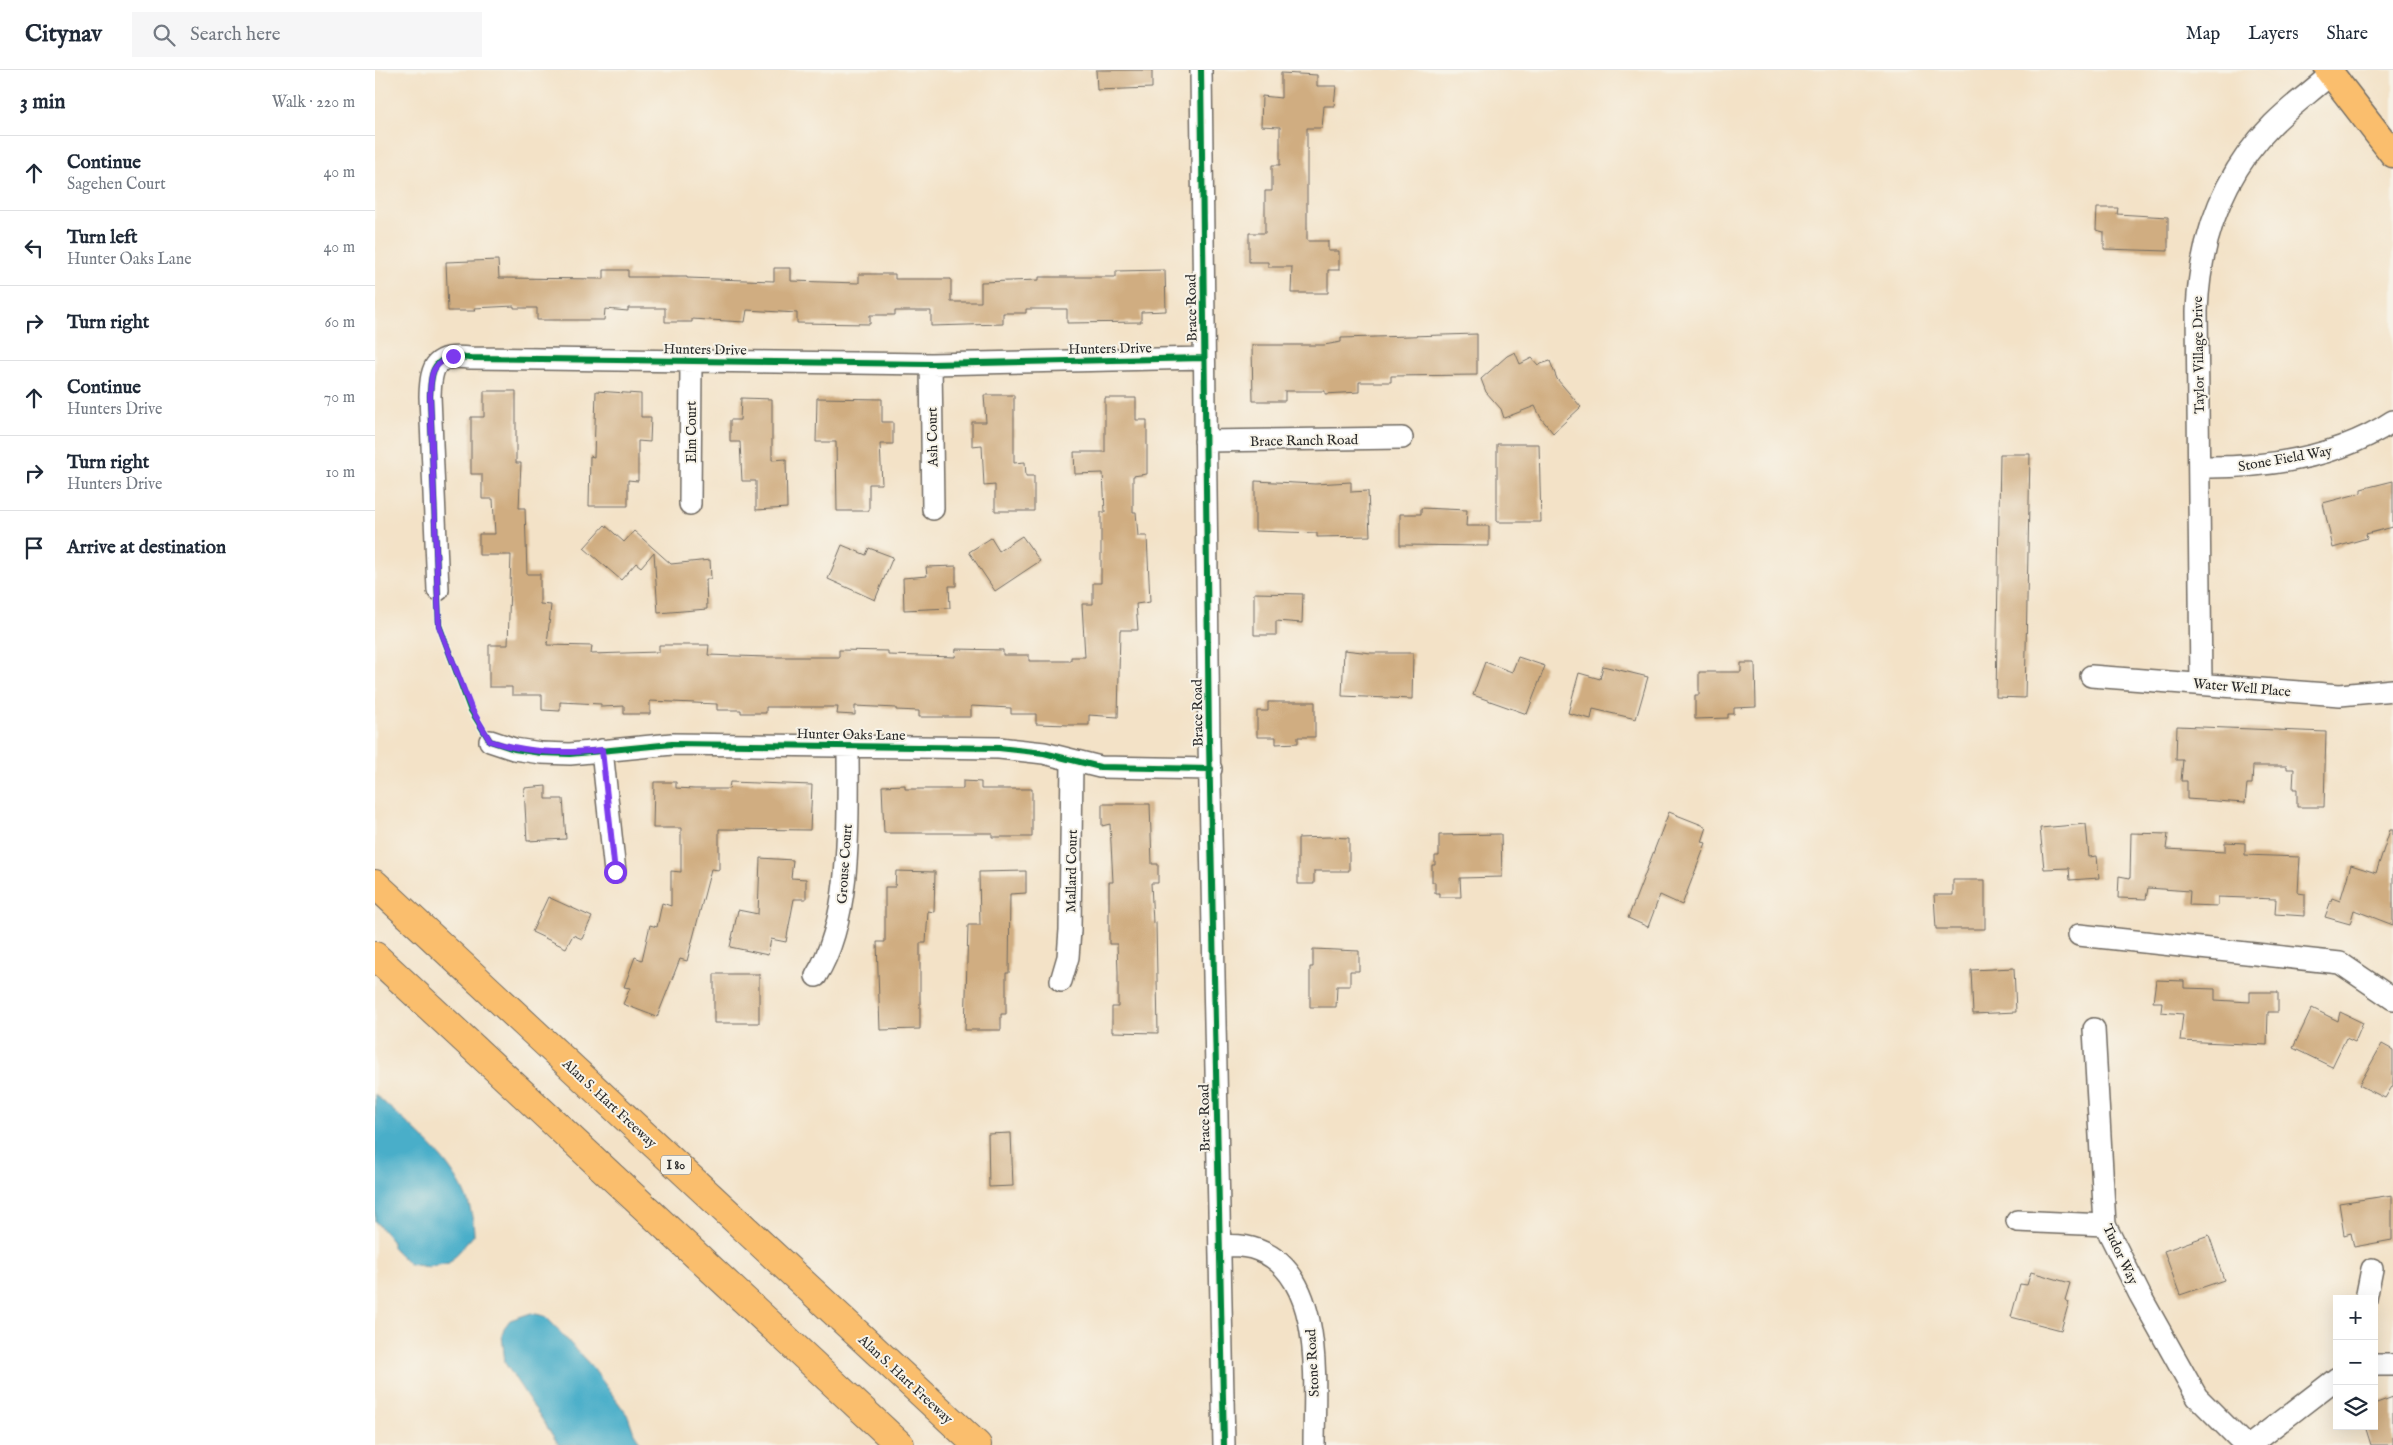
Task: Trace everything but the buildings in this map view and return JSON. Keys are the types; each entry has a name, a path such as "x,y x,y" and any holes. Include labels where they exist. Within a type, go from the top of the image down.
{"highway":[{"name":"Alan S. Hart Freeway","path":"375,884 977,1445"},
{"path":"375,956 900,1445"}],"main road":[{"path":"2330,72 2393,154"}],"street":[{"name":"Brace Road","path":"1201,70 1205,441 1224,1445"},
{"name":"Taylor Village Drive","path":"2201,684 2197,295 2203,250 2211,222 2233,174 2252,147 2274,123 2330,72"},
{"name":"Hunters Drive","path":"438,590 430,396 431,373 439,361 453,356 931,364 1204,358"},
{"name":"Elm Court","path":"690,504 691,361"},
{"name":"Ash Court","path":"931,364 933,509"},
{"name":"Stone Field Way","path":"2200,467 2256,465 2317,455 2365,438 2393,421"},
{"name":"Brace Ranch Road","path":"1205,441 1402,438"},
{"name":"Water Well Place","path":"2091,676 2340,695 2393,690"},
{"name":"Hunter Oaks Lane","path":"490,741 514,749 541,753 673,744 1023,749 1100,767 1211,769"},
{"name":"Grouse Court","path":"816,976 827,958 835,937 842,905 848,800 848,746"},
{"path":"602,750 615,872"},
{"name":"Mallard Court","path":"1061,981 1068,957 1070,930 1072,760"},
{"path":"2079,935 2340,963 2393,999"},
{"name":"Tudor Way","path":"2094,1029 2105,1225 2140,1295 2197,1397 2245,1445"},
{"path":"2017,1221 2105,1225"},
{"name":"Stone Road","path":"1220,1246 1241,1245 1259,1250 1277,1260 1293,1278 1306,1308 1313,1342 1314,1445"},
{"path":"2367,1295 2372,1269"},
{"path":"2378,1365 2393,1365"},
{"path":"2250,1445 2333,1381"}],"water":[{"path":"375,1094 424,1139 453,1173 464,1192 471,1212 474,1235 449,1263 428,1267 409,1264 392,1247 392,1241 375,1221"},
{"path":"531,1313 545,1316 593,1368 628,1416 634,1433 642,1445 559,1445 505,1363 502,1335 504,1328 510,1320"}],"cycle path":[{"path":"1201,70 1209,741 1224,1445"},
{"path":"1204,358 931,364 459,357 443,360 434,369 430,396 439,625 470,709 490,741 514,749 541,753 570,754 672,744 999,748 1044,753 1100,767 1211,769"}],"route":[{"path":"453,356 439,361 431,373 430,396 439,626 471,708 490,741 514,749 541,753 570,754 602,750 615,872"}]}
